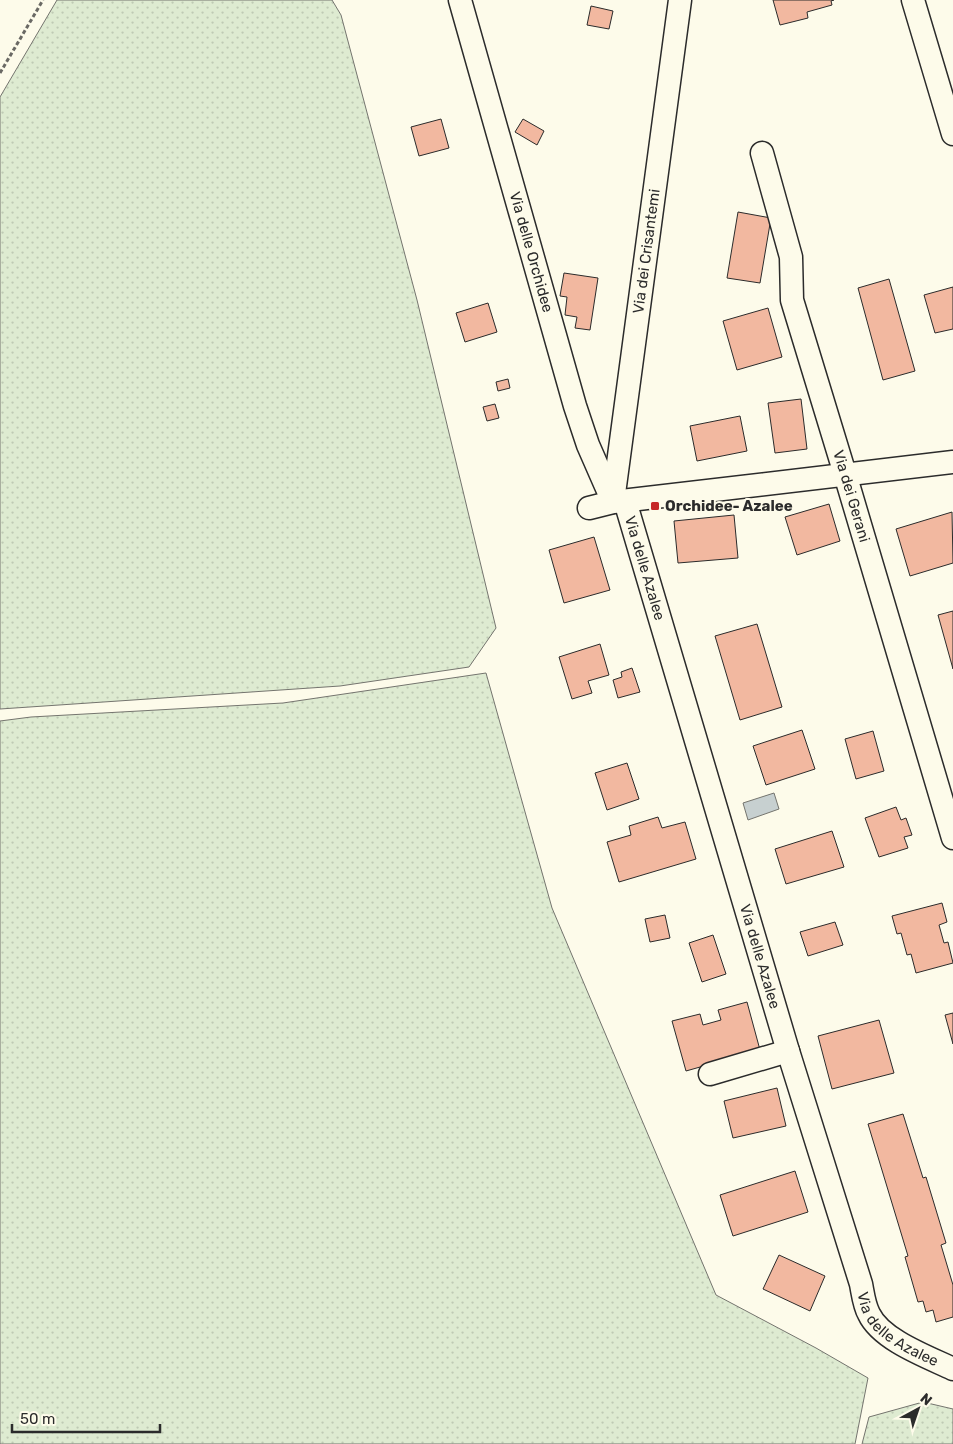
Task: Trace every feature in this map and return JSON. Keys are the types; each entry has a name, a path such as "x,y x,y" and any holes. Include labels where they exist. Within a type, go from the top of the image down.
{"street":[{"name":"Via delle Orchidee","path":"460,0 570,390 588,445 619,501"},
{"name":"Via dei Crisantemi","path":"619,501 680,0"},
{"path":"913,0 949,109 953,134"},
{"name":"Via dei Gerani","path":"762,153 791,257 792,300 953,838"},
{"path":"589,508 619,501 953,462"},
{"name":"Via delle Azalee","path":"619,501 869,1314 883,1332 932,1360 953,1368"},
{"path":"710,1074 788,1051"}],"path":[{"path":"0,73 43,0"}],"green space":[{"path":"57,0 332,0 341,15 417,300 496,628 469,667 340,686 0,709 0,97"},
{"path":"486,673 552,908 716,1295 868,1378 855,1444 0,1444 0,721 31,717 283,703"},
{"path":"923,1402 953,1409 953,1444 862,1444 869,1417"}],"shaded area":[{"path":"774,793 779,809 748,820 743,803"}],"building":[{"path":"773,0 834,0 831,1 832,5 807,12 808,18 780,25"},
{"path":"591,6 613,11 609,29 587,25"},
{"path":"441,119 449,148 419,156 411,127"},
{"path":"523,119 544,131 537,145 515,132"},
{"path":"738,212 771,218 760,283 727,278"},
{"path":"564,273 598,278 590,330 575,328 577,317 565,315 567,297 560,296"},
{"path":"889,279 915,371 883,380 858,288"},
{"path":"953,287 953,329 935,333 924,295"},
{"path":"488,303 497,332 465,342 456,313"},
{"path":"768,308 782,357 737,370 723,321"},
{"path":"508,379 510,388 498,391 496,382"},
{"path":"801,399 807,449 775,453 768,403"},
{"path":"495,404 499,418 487,421 483,407"},
{"path":"740,416 747,451 697,461 690,426"},
{"path":"829,504 840,541 797,555 785,517"},
{"path":"952,512 953,563 910,576 896,529"},
{"path":"734,515 738,558 678,563 674,521"},
{"path":"594,537 610,590 564,603 549,550"},
{"path":"953,611 953,669 938,615"},
{"path":"757,624 782,707 740,720 715,636"},
{"path":"600,644 609,675 588,681 592,693 572,699 559,657"},
{"path":"632,668 640,692 618,698 613,680 622,677 621,672"},
{"path":"802,730 815,769 766,785 753,746"},
{"path":"873,731 884,771 856,779 845,739"},
{"path":"627,763 639,799 607,810 595,773"},
{"path":"896,807 901,820 906,818 912,835 904,837 908,848 879,857 865,818"},
{"path":"658,817 662,828 685,822 696,859 619,882 607,842 631,835 629,826"},
{"path":"832,831 844,867 786,884 775,849"},
{"path":"942,903 947,922 939,925 944,943 948,942 953,963 916,973 911,954 907,955 901,933 897,934 892,916"},
{"path":"665,915 670,938 650,942 645,919"},
{"path":"835,922 843,945 808,956 800,932"},
{"path":"713,935 726,974 702,982 689,943"},
{"path":"747,1002 760,1050 686,1071 672,1021 700,1014 703,1025 721,1020 718,1010"},
{"path":"953,1013 953,1044 945,1015"},
{"path":"879,1020 894,1073 832,1089 818,1036"},
{"path":"777,1088 786,1126 733,1138 724,1101"},
{"path":"903,1114 923,1178 926,1177 946,1243 941,1245 953,1285 953,1317 936,1322 933,1310 926,1312 923,1301 918,1302 905,1257 908,1256 868,1124"},
{"path":"795,1171 808,1212 733,1236 720,1195"},
{"path":"779,1255 825,1276 810,1311 763,1289"}],"place":[{"name":"Orchidee- Azalee","path":"655,506"}]}
